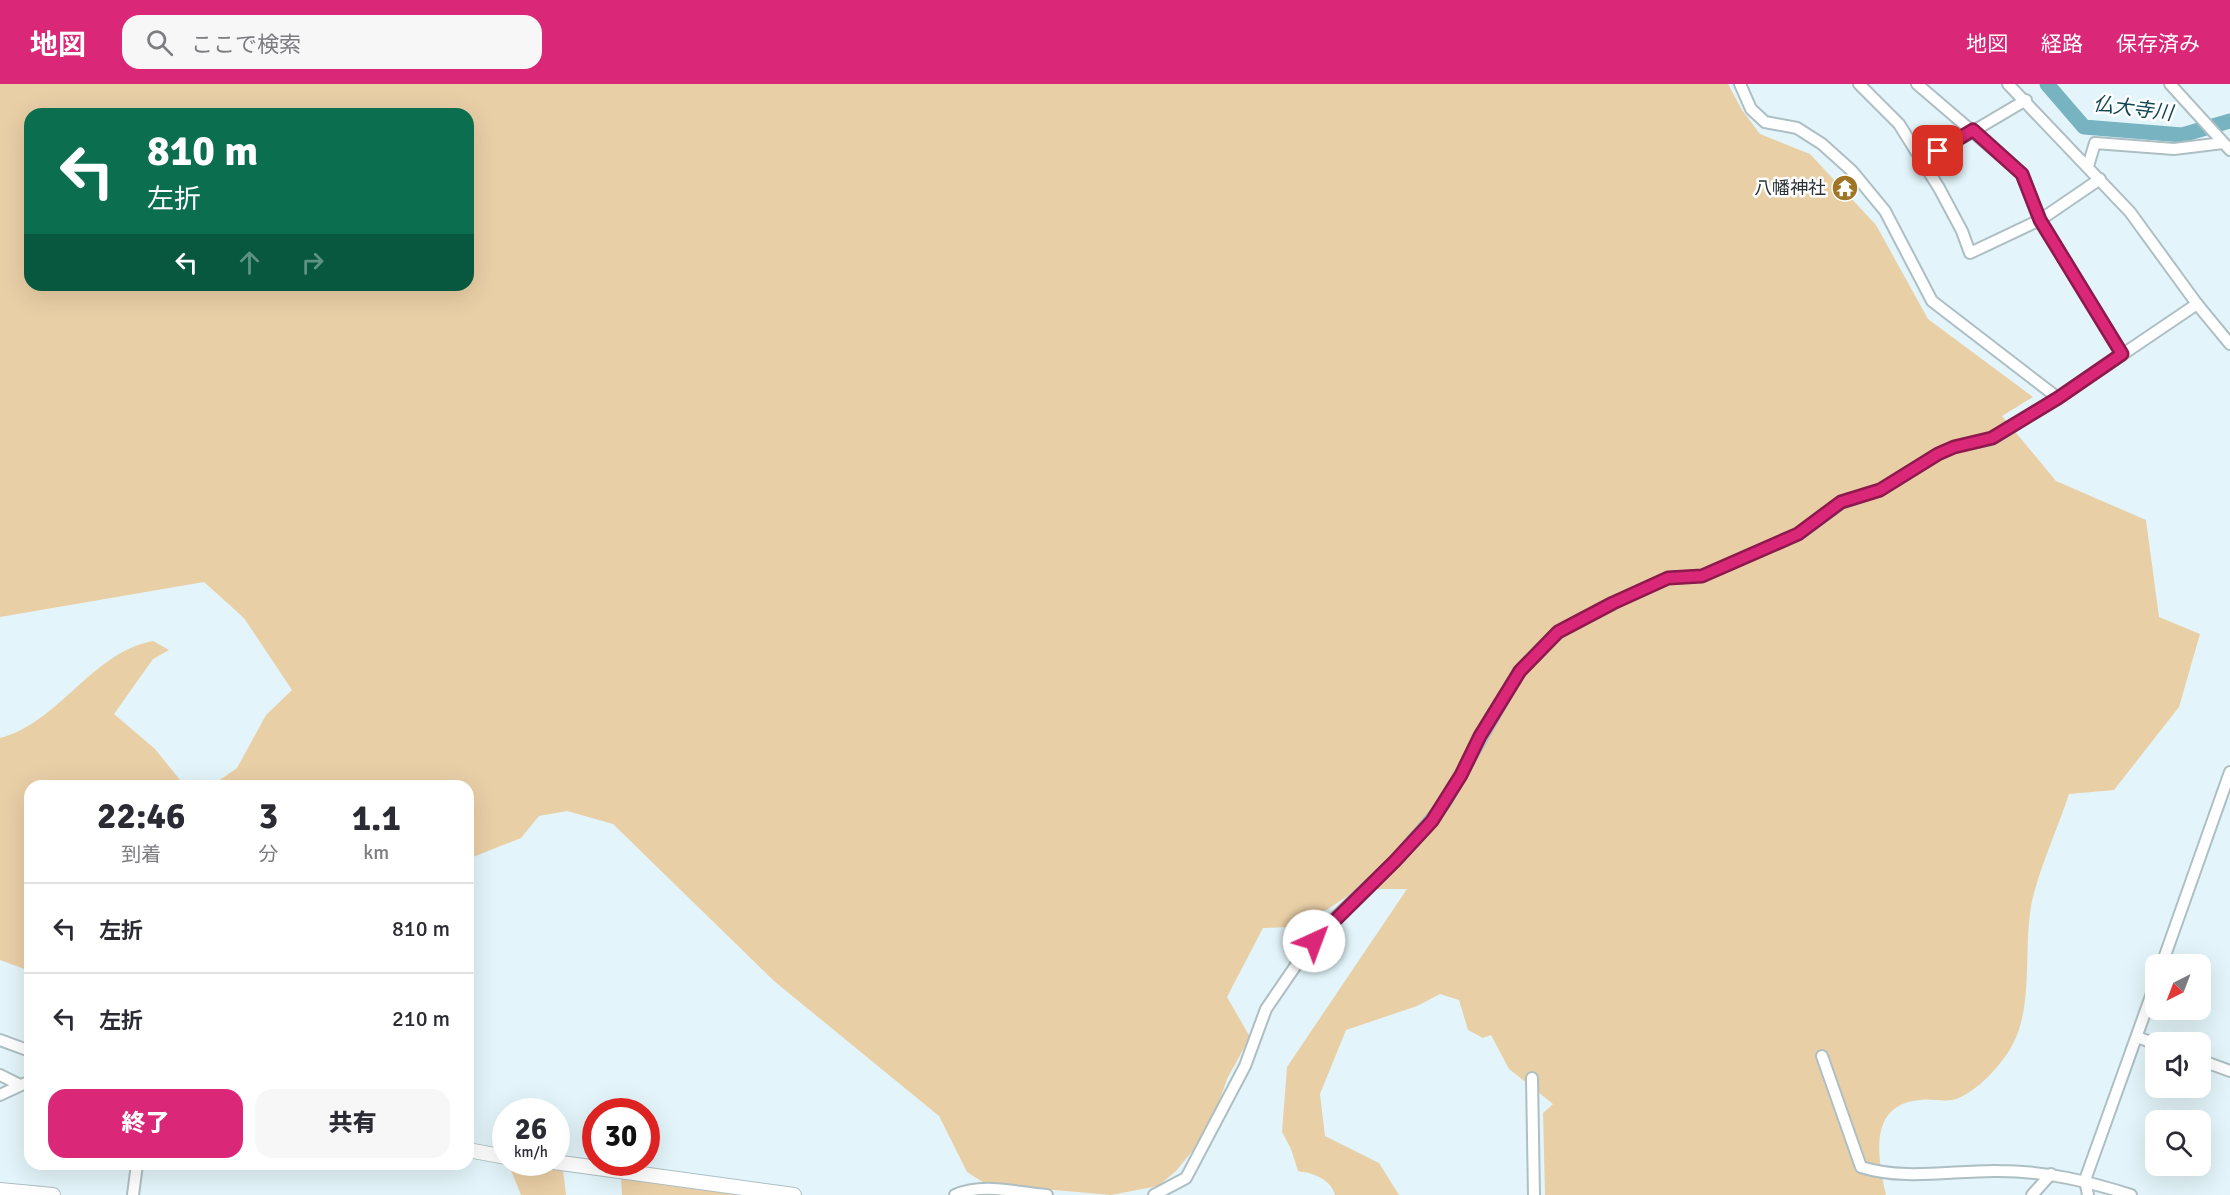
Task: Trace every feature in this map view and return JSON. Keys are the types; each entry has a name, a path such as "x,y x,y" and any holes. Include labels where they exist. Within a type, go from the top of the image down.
{"street":[{"path":"1740,84 1751,109 1765,122 1797,128 1822,144 1852,171 1885,211 1932,302 2058,398"},
{"path":"1860,84 1899,124 1921,162 1940,188 1970,253 2040,220 2100,180"},
{"path":"1917,84 2022,174 2040,220 2122,354"},
{"path":"2008,84 2026,100 2130,212 2197,304 2230,344"},
{"path":"2170,84 2226,146"},
{"path":"1921,162 2026,100"},
{"path":"2088,166 2095,143 2174,149 2226,146"},
{"path":"1155,1195 1186,1178 1245,1066 1266,1009 1305,952 1322,930 1395,861 1432,821 1520,671 1543,644 1572,624 1668,578 1702,576 1798,534 1841,502 1880,490 1954,447 1992,438 2058,398 2197,304"},
{"path":"2166,954 2230,772"},
{"path":"2088,1195 2085,1180 2145,1014"},
{"path":"2137,1037 2145,1040"},
{"path":"0,1040 24,1050"},
{"path":"1822,1056 1861,1167 1883,1174 2002,1171 2050,1174 2085,1180 2131,1195"},
{"path":"2211,1064 2230,1071"},
{"path":"0,1075 24,1083"},
{"path":"1532,1078 1534,1195"},
{"path":"0,1095 24,1083"},
{"path":"474,1151 492,1154"},
{"path":"570,1164 794,1195"},
{"path":"133,1195 136,1170"},
{"path":"2032,1195 2050,1174"},
{"path":"955,1195 966,1190 984,1188 1047,1195"},
{"path":"0,1190 53,1195"}],"shaded area":[{"path":"0,84 1728,84 1742,110 1760,134 1810,154 1876,225 1928,319 2033,397 2002,416 2056,481 2146,520 2159,617 2200,634 2179,707 2114,790 2069,794 2034,893 2028,933 2027,976 2022,1017 2007,1054 1987,1078 1961,1097 1951,1100 1920,1100 1903,1104 1891,1112 1884,1123 1879,1151 1886,1195 1545,1195 1543,1113 1553,1104 1509,1069 1491,1035 1483,1038 1468,1030 1459,1000 1440,994 1417,1006 1346,1030 1320,1094 1325,1136 1379,1163 1399,1195 1335,1195 1333,1189 1325,1181 1310,1173 1298,1171 1291,1149 1282,1132 1287,1067 1407,889 1358,889 1328,909 1290,927 1263,928 1227,997 1250,1037 1227,1079 1219,1102 1198,1144 1176,1171 1158,1186 1111,1195 1043,1189 992,1188 967,1172 939,1116 774,981 613,824 567,811 539,816 521,838 474,857 474,780 220,780 237,768 266,715 292,690 244,618 204,582 0,617"},
{"path":"153,641 169,650 153,659 114,714 155,749 180,780 24,780 24,969 0,960 0,738 21,730 40,718 93,673 131,648"},
{"path":"513,1176 564,1176 566,1195 521,1195"},
{"path":"621,1176 755,1195 622,1195"}],"waterway":[{"name":"仏大寺川","path":"2047,84 2084,127 2182,135 2230,121"}],"place":[{"name":"八幡神社","path":"1845,188"}],"route":[{"path":"1314,941 1322,930 1395,861 1432,821 1445,803 1480,736 1520,671 1543,644 1558,632 1668,578 1702,576 1798,534 1841,502 1880,490 1938,454 1954,447 1992,438 2035,413 2122,354 2040,220 2022,174 1973,130 1938,151"}]}
